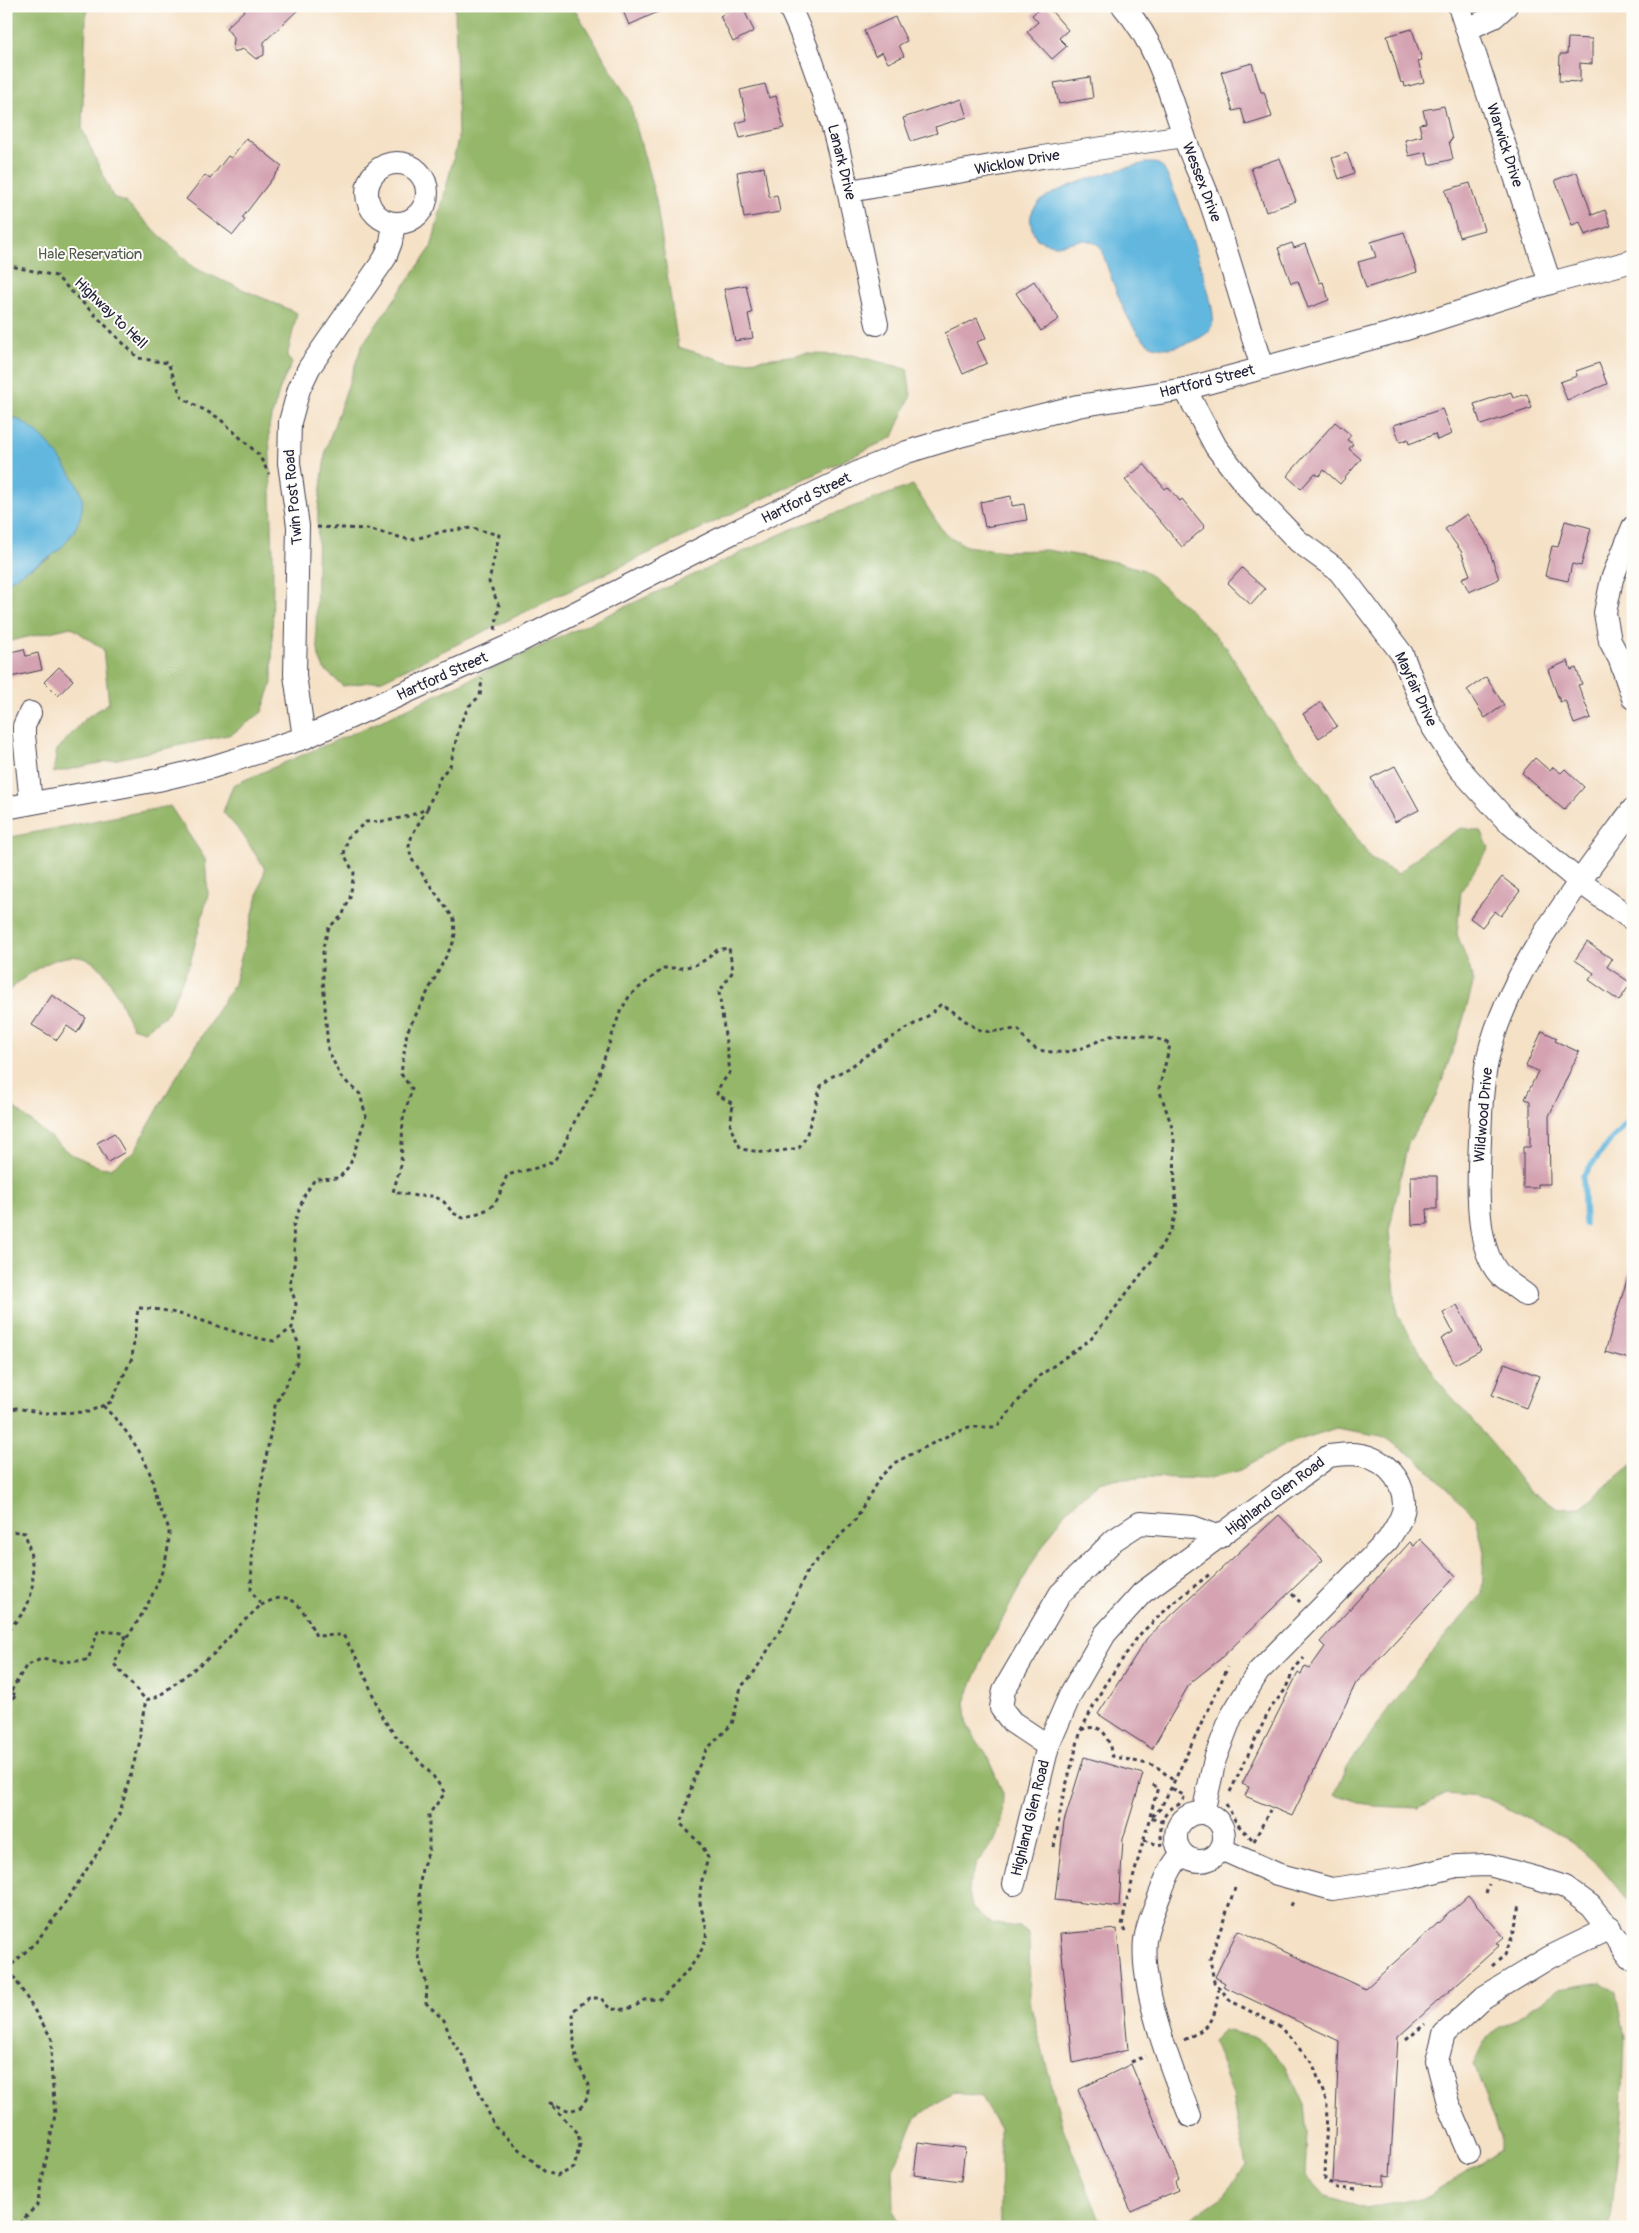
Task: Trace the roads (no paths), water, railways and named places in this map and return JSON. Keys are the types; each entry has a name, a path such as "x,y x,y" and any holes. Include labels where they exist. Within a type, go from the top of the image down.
{"street":[{"name":"Lanark Drive","path":"789,6 818,76 832,121 850,191 877,324"},
{"name":"Wessex Drive","path":"1123,6 1137,22 1152,49 1173,97 1184,136 1212,206 1262,367"},
{"name":"Warwick Drive","path":"1459,6 1550,284"},
{"path":"1468,29 1494,17 1506,6"},
{"name":"Wicklow Drive","path":"850,191 1042,157 1184,136"},
{"name":"Twin Post Road","path":"304,738 295,675 298,526 288,463 290,422 296,400 315,358 385,258 391,242 394,223"},
{"name":"Hartford Street","path":"6,808 158,780 212,767 304,738 488,656 749,525 863,470 907,452 963,435 1078,406 1185,389 1403,330 1633,260"},
{"name":"Mayfair Drive","path":"1185,389 1216,447 1252,492 1298,541 1338,571 1392,640 1402,654 1428,720 1459,768 1506,820 1580,882 1633,920"},
{"path":"1633,528 1612,579 1605,613 1610,641 1620,660 1633,698"},
{"path":"30,714 24,726 24,735 31,803"},
{"name":"Wildwood Drive","path":"1526,1295 1500,1276 1484,1247 1478,1187 1483,1084 1491,1045 1520,974 1580,882 1633,809"},
{"name":"Highland Glen Road","path":"1014,1884 1048,1746 1071,1693 1105,1634 1142,1593 1329,1456 1353,1454 1380,1461 1399,1480 1404,1506 1398,1524 1388,1540 1258,1672 1236,1710 1215,1759 1203,1813"},
{"path":"1048,1746 1012,1722 1001,1708 1004,1690 1060,1594 1114,1540 1140,1523 1193,1527 1220,1537"},
{"path":"1203,1813 1211,1815 1222,1826 1224,1841 1221,1849 1215,1856 1207,1860 1198,1862 1189,1859 1182,1854 1175,1838 1176,1829 1187,1816 1203,1813"},
{"path":"1221,1849 1277,1874 1332,1889 1413,1878 1457,1866 1489,1865 1565,1888 1591,1906 1633,1960"},
{"path":"1182,1854 1173,1862 1149,1925 1145,1940 1146,1973 1158,2026 1174,2076 1190,2116"},
{"path":"1469,2152 1448,2103 1437,2061 1444,2034 1484,1997 1550,1957 1610,1928"}],"water":[{"path":"1146,163 1160,165 1169,179 1194,245 1209,293 1212,311 1212,326 1204,336 1174,347 1161,348 1151,345 1135,329 1120,301 1100,246 1083,240 1056,245 1049,244 1037,239 1031,223 1031,215 1035,207 1054,193 1086,180"},
{"path":"6,415 14,417 29,426 49,444 76,481 82,497 82,506 78,523 68,540 48,558 6,584"}],"waterway":[{"path":"1585,1224 1583,1176 1610,1141 1633,1116"}],"park label":[{"name":"Hale Reservation","path":"90,254"}]}
